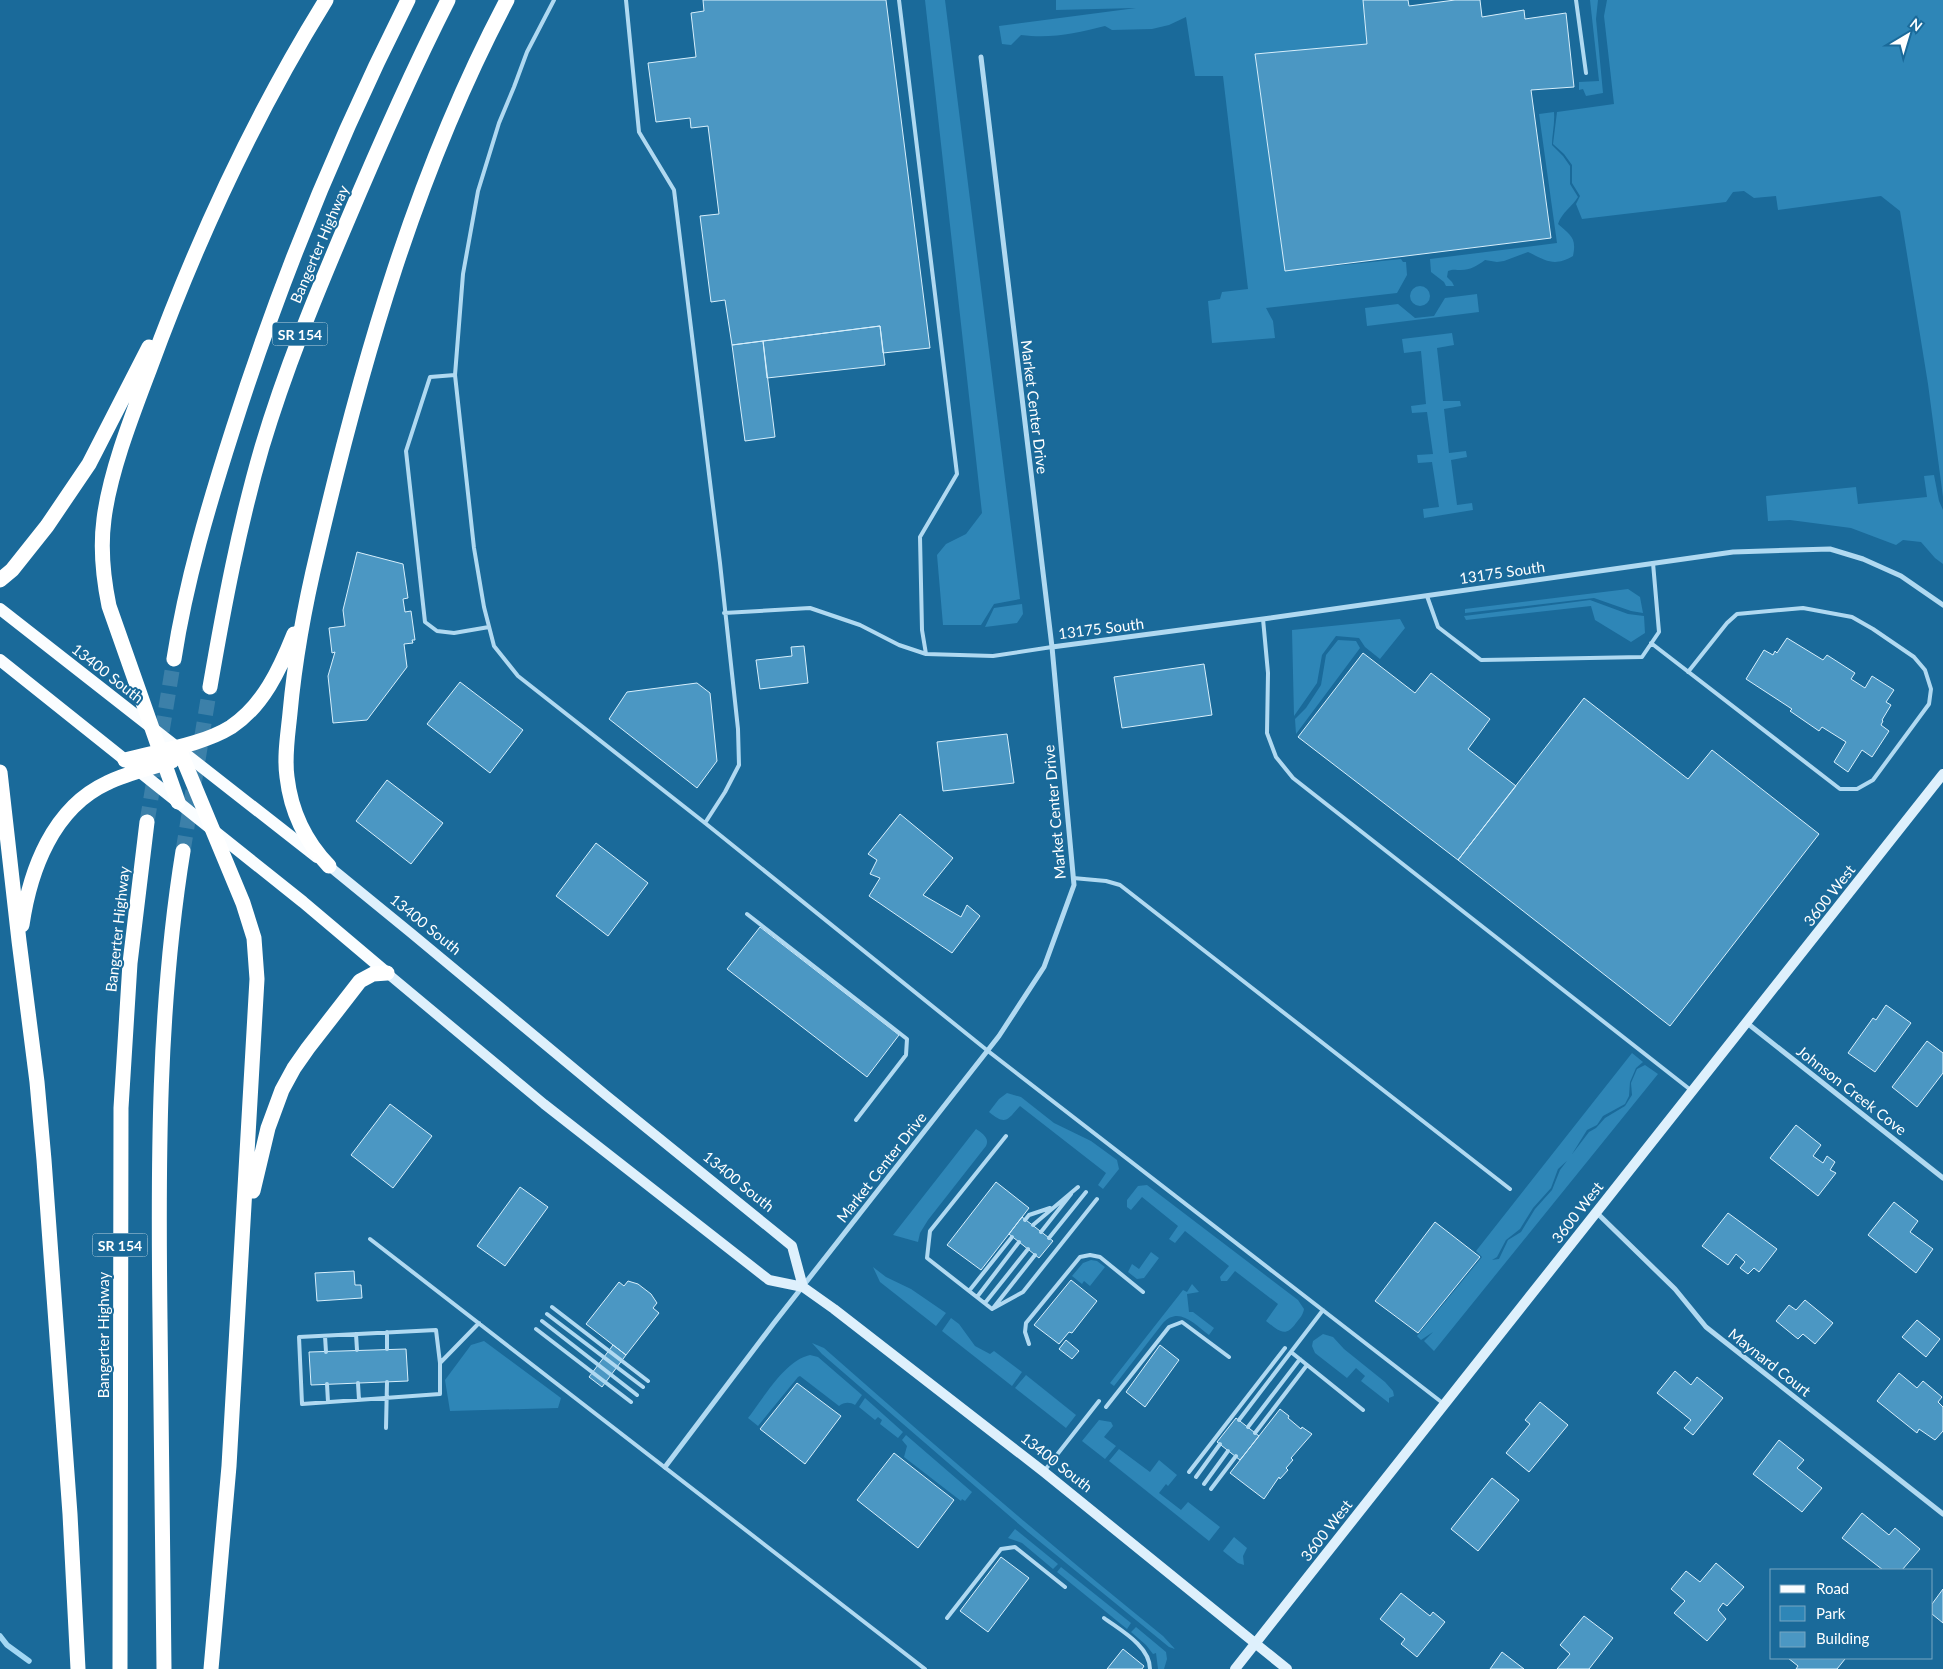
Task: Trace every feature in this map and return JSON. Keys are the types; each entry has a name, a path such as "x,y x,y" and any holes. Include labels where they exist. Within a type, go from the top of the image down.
{"highway":[{"path":"178,802 110,606 105,582 102,536 107,501 131,418 188,270 211,216 262,111 326,0"},
{"name":"Bangerter Highway","path":"174,659 180,622 200,541 223,461 266,329 292,259 346,129 408,0"},
{"name":"Bangerter Highway","path":"210,687 233,560 246,503 280,391 317,292 406,87 448,0"},
{"path":"329,866 318,854 300,825 291,801 287,775 286,757 292,694 306,602 327,510 369,353 401,250 439,150 481,53 507,0"},
{"path":"0,580 12,570 47,526 89,464 188,270"},
{"path":"126,760 182,753 242,718 263,696 279,667 306,602"},
{"path":"182,753 243,903 254,938 258,979 228,1485 211,1669"},
{"path":"21,957 24,917 30,886 37,863 50,837 67,814 90,792 117,778 140,771 162,757"},
{"path":"0,772 37,1082 49,1218 70,1514 78,1669"},
{"name":"Bangerter Highway","path":"120,1669 121,1108 130,963 147,822"},
{"name":"SR 154","path":"164,1669 160,1160 167,991 183,851"},
{"path":"243,1228 268,1128 280,1096 294,1068 360,981 373,974 388,974"}],"main road":[{"name":"13400 South","path":"0,609 329,866 792,1246 802,1287"},
{"name":"13400 South","path":"0,660 303,902 544,1104 769,1280 802,1287 1044,1472 1287,1669"},
{"name":"3600 West","path":"1235,1669 1943,774"}],"street":[{"name":"Market Center Drive","path":"665,1467 802,1287 1000,1036 1044,968 1074,885 1052,647 981,57"},
{"name":"13175 South","path":"1052,647 1733,552 1830,549 1863,559 1901,576 1943,605"},
{"name":"Johnson Creek Cove","path":"1746,1023 1943,1178"},
{"name":"Maynard Court","path":"1596,1212 1675,1289 1706,1327 1943,1514"}],"lane":[{"path":"554,0 527,52 499,123 478,191 463,274 456,375 474,548 494,646 518,676 705,823 988,1051 1444,1404"},
{"path":"626,0 639,132 674,190 720,563 738,728 739,765 725,792 705,823"},
{"path":"899,0 957,474 920,538 922,630 926,654"},
{"path":"1576,0 1586,73"},
{"path":"456,375 430,377 406,451 425,622 437,632 454,633 490,627"},
{"path":"1427,596 1438,628 1481,660 1642,657 1660,632 1653,563"},
{"path":"724,613 810,608 860,625 899,645 926,654 993,656 1052,647"},
{"path":"1652,643 1688,672 1840,789 1857,788 1873,780 1930,704 1931,689 1925,670 1914,657 1852,617 1803,608 1737,614 1727,622 1688,672"},
{"path":"1263,619 1268,673 1266,732 1276,757 1293,778 1692,1091"},
{"path":"1073,878 1106,881 1120,885 1510,1190"},
{"path":"747,914 907,1038 906,1055 856,1120"},
{"path":"992,1309 927,1258 930,1231 1006,1136"},
{"path":"1032,1225 1078,1186 1041,1232"},
{"path":"1048,1238 1086,1192"},
{"path":"992,1309 1023,1292 1097,1199"},
{"path":"1025,1220 1029,1215 1052,1207"},
{"path":"969,1291 1012,1237"},
{"path":"370,1239 925,1669"},
{"path":"976,1297 1019,1242"},
{"path":"985,1303 1028,1249"},
{"path":"992,1309 1035,1255"},
{"path":"1029,1344 1025,1332 1026,1323 1080,1257 1100,1257 1143,1292"},
{"path":"552,1307 648,1381"},
{"path":"1239,1420 1322,1310"},
{"path":"547,1314 643,1387"},
{"path":"542,1321 637,1395"},
{"path":"1106,1407 1169,1327 1182,1322 1229,1357"},
{"path":"440,1363 479,1323"},
{"path":"536,1329 631,1402"},
{"path":"436,1330 440,1363 440,1394 302,1404 299,1337 436,1330"},
{"path":"387,1332 387,1349"},
{"path":"356,1334 357,1350"},
{"path":"325,1336 326,1352"},
{"path":"1189,1472 1285,1348"},
{"path":"1291,1352 1363,1410"},
{"path":"1248,1427 1300,1360"},
{"path":"1255,1433 1307,1365"},
{"path":"386,1428 387,1382"},
{"path":"358,1383 359,1400"},
{"path":"327,1384 328,1402"},
{"path":"1044,1472 1099,1401"},
{"path":"1196,1477 1220,1444"},
{"path":"1204,1484 1228,1450"},
{"path":"1211,1490 1236,1456"},
{"path":"947,1618 1001,1549 1015,1546 1065,1587"},
{"path":"1104,1618 1144,1651 1150,1663 1150,1669"}],"green space":[{"path":"925,0 945,0 1020,599 994,604 981,625 943,625 937,555 946,544 966,534 982,513"},
{"path":"1056,0 1363,0 1367,44 1255,55 1285,271 1401,259 1403,262 1406,262 1407,275 1397,293 1266,308 1273,321 1275,338 1212,343 1208,301 1220,299 1222,292 1248,289 1223,76 1195,76 1186,17 1169,25 1152,29 1112,30 1105,26 1054,36 1021,35 1011,45 1002,44 999,26 1136,8 1056,10"},
{"path":"1590,0 1598,0 1596,19 1603,93 1586,96 1583,89 1579,90 1579,82 1599,81"},
{"path":"1607,0 1943,0 1943,497 1928,384 1900,211 1881,196 1778,210 1776,196 1754,198 1744,191 1733,192 1726,202 1582,219 1576,204 1580,196 1572,183 1572,165 1553,144 1557,112 1614,104 1604,16"},
{"path":"1554,112 1552,145 1570,166 1570,184 1578,197 1562,216 1558,224 1573,240 1573,256 1561,261 1550,262 1528,252 1504,261 1485,260 1476,266 1464,270 1448,271 1447,277 1454,286 1446,286 1444,282 1431,272 1430,259 1557,243 1539,114"},
{"path":"1420,286 1427,289 1430,296 1427,303 1420,306 1413,303 1410,296 1413,289"},
{"path":"1477,294 1479,312 1367,326 1365,308 1398,304 1415,318 1434,316 1445,298"},
{"path":"1452,333 1454,345 1437,348 1443,401 1460,401 1461,406 1444,409 1449,453 1466,451 1467,457 1451,460 1457,505 1472,503 1473,510 1424,518 1423,509 1439,507 1432,462 1418,463 1417,455 1433,454 1427,412 1412,413 1411,406 1426,404 1421,351 1404,353 1402,339"},
{"path":"1934,475 1939,501 1943,510 1943,564 1921,542 1903,540 1896,545 1851,528 1790,520 1768,521 1766,496 1856,487 1858,504 1927,497 1924,476"},
{"path":"1628,589 1640,597 1643,613 1631,611 1594,598 1465,613 1465,609"},
{"path":"1590,600 1628,614 1644,616 1645,633 1631,642 1595,620 1591,606 1466,620 1464,616"},
{"path":"1022,604 1023,614 1017,623 985,627 994,608"},
{"path":"1400,619 1405,628 1380,659 1365,647 1359,638 1336,636 1322,655 1317,683 1294,716 1292,630"},
{"path":"1338,640 1356,641 1360,648 1296,734 1295,719 1306,708 1321,685 1326,655"},
{"path":"1632,1053 1643,1062 1636,1068 1630,1082 1629,1096 1625,1104 1603,1116 1597,1125 1587,1130 1572,1155 1589,1132 1596,1128 1605,1118 1625,1106 1632,1095 1631,1083 1637,1069 1645,1065 1658,1074 1434,1351 1424,1341 1433,1332 1421,1340 1417,1336 1482,1257 1476,1251","holes":["1567,1161 1560,1170 1552,1190 1535,1209 1521,1232 1508,1240 1499,1259 1492,1260 1497,1257 1506,1240 1520,1229 1533,1208 1551,1188 1558,1169"]},
{"path":"1007,1093 1021,1097 1054,1123 1091,1141 1117,1160 1119,1169 1103,1189 1098,1185 1106,1173 1020,1106 1006,1120 999,1119 989,1112 999,1099"},
{"path":"976,1129 986,1138 986,1146 928,1220 920,1233 918,1242 893,1235"},
{"path":"1147,1185 1298,1300 1304,1309 1292,1328 1285,1332 1281,1331 1266,1321 1278,1304 1235,1271 1227,1281 1221,1281 1220,1277 1229,1266 1185,1231 1175,1243 1169,1239 1178,1226 1142,1197 1131,1210 1127,1207 1127,1200 1138,1186"},
{"path":"1151,1252 1159,1258 1144,1278 1137,1279 1128,1272 1132,1264 1139,1269"},
{"path":"1091,1260 1097,1261 1105,1267 1090,1286 1084,1281 1082,1284 1072,1276 1083,1263"},
{"path":"873,1267 886,1277 911,1289 946,1313 936,1326 880,1282"},
{"path":"1192,1284 1199,1292 1187,1294 1189,1312 1193,1312 1214,1328 1209,1335 1186,1318 1175,1316 1169,1318 1163,1323 1114,1386 1110,1383 1183,1290 1187,1292"},
{"path":"951,1318 959,1324 975,1346 990,1354 994,1351 1022,1372 1012,1386 942,1331"},
{"path":"1323,1334 1333,1337 1344,1349 1385,1382 1393,1391 1394,1396 1389,1398 1389,1403 1361,1381 1365,1376 1356,1368 1347,1378 1315,1353 1312,1346 1313,1341"},
{"path":"484,1341 561,1398 558,1408 450,1411 445,1380 471,1345"},
{"path":"812,1343 824,1348 992,1494 1163,1636 1175,1649 1169,1647 1028,1532 822,1354"},
{"path":"810,1355 818,1357 862,1395 855,1405 847,1403 839,1406 800,1376 758,1426 748,1418 783,1372 801,1358"},
{"path":"1026,1375 1076,1415 1066,1428 1015,1388"},
{"path":"865,1398 903,1432 898,1438 880,1424 882,1420 878,1417 875,1420 859,1407"},
{"path":"1099,1420 1111,1422 1113,1426 1104,1437 1116,1446 1105,1459 1082,1441"},
{"path":"906,1435 972,1492 965,1501 962,1499 961,1501 904,1457 907,1446 902,1440"},
{"path":"1119,1449 1150,1472 1159,1460 1177,1475 1159,1493 1181,1510 1188,1502 1220,1527 1209,1541 1109,1461"},
{"path":"1015,1529 1058,1564 1053,1569 1022,1543 1008,1538"},
{"path":"1234,1537 1247,1548 1243,1556 1244,1565 1238,1563 1223,1551"},
{"path":"1061,1567 1131,1623 1127,1629 1057,1572"},
{"path":"1136,1627 1166,1652 1167,1659 1164,1669 1158,1669 1156,1653 1153,1654 1131,1632"}],"building":[{"path":"703,0 886,0 930,348 883,353 880,326 732,345 725,300 711,302 700,216 719,214 708,126 691,128 690,118 656,122 648,63 696,57 691,13 704,11"},
{"path":"1363,0 1408,0 1409,6 1455,0 1480,0 1482,17 1524,10 1525,19 1566,13 1574,87 1531,90 1551,238 1285,271 1255,54 1367,44"},
{"path":"880,326 885,365 767,378 763,341"},
{"path":"763,341 775,437 745,441 732,345"},
{"path":"357,552 403,564 408,598 403,599 405,612 411,611 415,640 412,640 413,643 404,644 407,667 367,720 333,723 328,676 335,652 332,653 329,628 345,626 343,610"},
{"path":"1787,638 1823,660 1827,655 1855,673 1851,679 1865,688 1872,676 1894,690 1886,702 1891,705 1881,725 1889,731 1872,757 1862,750 1848,772 1834,762 1846,742 1822,727 1819,731 1790,711 1792,709 1746,679 1764,650 1773,655 1775,651 1777,653"},
{"path":"804,646 808,683 760,689 756,660 792,656 791,647"},
{"path":"1363,653 1415,693 1431,673 1490,719 1468,749 1516,786 1458,860 1298,737"},
{"path":"1204,664 1212,715 1122,728 1114,677"},
{"path":"460,682 523,730 490,773 427,724"},
{"path":"697,683 710,693 717,761 697,788 609,719 627,692"},
{"path":"1584,698 1688,779 1712,750 1819,834 1670,1026 1458,860"},
{"path":"1007,734 1014,783 943,791 937,742"},
{"path":"387,780 443,823 411,864 356,821"},
{"path":"900,814 953,858 923,895 961,917 967,905 980,916 952,953 869,896 880,878 870,874 877,860 868,854"},
{"path":"596,843 648,883 608,936 556,896"},
{"path":"760,927 899,1035 867,1077 727,969"},
{"path":"1886,1005 1911,1023 1875,1072 1848,1053 1873,1018 1876,1020"},
{"path":"1927,1041 1943,1053 1943,1073 1917,1107 1892,1087"},
{"path":"390,1104 432,1136 393,1188 351,1155"},
{"path":"1796,1125 1821,1145 1813,1156 1823,1163 1827,1156 1835,1162 1830,1170 1836,1173 1818,1196 1770,1158"},
{"path":"996,1182 1029,1208 981,1270 947,1245"},
{"path":"520,1187 548,1207 505,1266 477,1246"},
{"path":"1894,1202 1918,1221 1910,1232 1933,1249 1916,1273 1868,1235"},
{"path":"1728,1213 1777,1249 1759,1272 1754,1268 1748,1274 1740,1268 1745,1262 1736,1254 1728,1265 1702,1246"},
{"path":"1022,1217 1053,1241 1039,1258 1009,1234"},
{"path":"1435,1222 1480,1257 1418,1333 1375,1301"},
{"path":"354,1271 355,1285 361,1285 362,1298 317,1301 315,1273"},
{"path":"1071,1280 1097,1301 1072,1333 1069,1332 1059,1344 1034,1325"},
{"path":"628,1281 638,1284 651,1294 657,1303 653,1308 659,1313 626,1355 586,1324 619,1282 624,1286"},
{"path":"1805,1300 1833,1323 1815,1344 1803,1334 1798,1339 1776,1321 1789,1305 1796,1310"},
{"path":"1917,1320 1940,1339 1926,1357 1902,1337"},
{"path":"1066,1340 1079,1351 1072,1359 1059,1349"},
{"path":"613,1345 626,1355 602,1387 589,1377"},
{"path":"1160,1345 1179,1360 1145,1407 1126,1392"},
{"path":"406,1349 408,1381 311,1385 309,1352"},
{"path":"1675,1371 1691,1385 1697,1377 1723,1398 1693,1435 1684,1428 1691,1420 1657,1393"},
{"path":"1899,1373 1917,1388 1923,1381 1942,1397 1938,1402 1943,1407 1943,1431 1935,1440 1919,1429 1917,1433 1877,1401"},
{"path":"797,1383 841,1416 805,1464 760,1429"},
{"path":"1540,1402 1568,1425 1529,1472 1506,1453 1530,1424 1525,1420"},
{"path":"1280,1409 1301,1429 1302,1427 1312,1434 1291,1458 1293,1460 1286,1468 1288,1470 1280,1479 1279,1477 1264,1499 1230,1473"},
{"path":"1236,1418 1259,1436 1240,1460 1217,1442"},
{"path":"1779,1440 1804,1460 1797,1468 1822,1488 1802,1512 1753,1474"},
{"path":"894,1453 954,1500 918,1548 857,1500"},
{"path":"1492,1478 1519,1500 1478,1551 1451,1529"},
{"path":"1862,1513 1889,1535 1895,1528 1920,1549 1903,1569 1882,1569 1842,1538"},
{"path":"1001,1557 1029,1578 988,1632 960,1611"},
{"path":"1716,1563 1744,1587 1727,1606 1723,1603 1718,1610 1726,1619 1707,1641 1674,1613 1685,1601 1671,1589 1686,1571 1700,1582"},
{"path":"1943,1589 1943,1623 1933,1615 1933,1603"},
{"path":"1401,1593 1430,1616 1433,1612 1445,1622 1417,1657 1401,1644 1405,1639 1380,1619"},
{"path":"1584,1616 1613,1638 1589,1669 1557,1669 1570,1654 1560,1645"},
{"path":"1123,1649 1144,1666 1142,1669 1107,1669"},
{"path":"1502,1652 1524,1669 1490,1669"},
{"path":"1789,1659 1845,1659 1837,1669 1796,1669 1798,1666"}],"waterway":[{"path":"0,1636 7,1645 29,1661"}],"tunnel":[{"path":"147,822 174,659"},
{"path":"183,851 210,687"}]}
